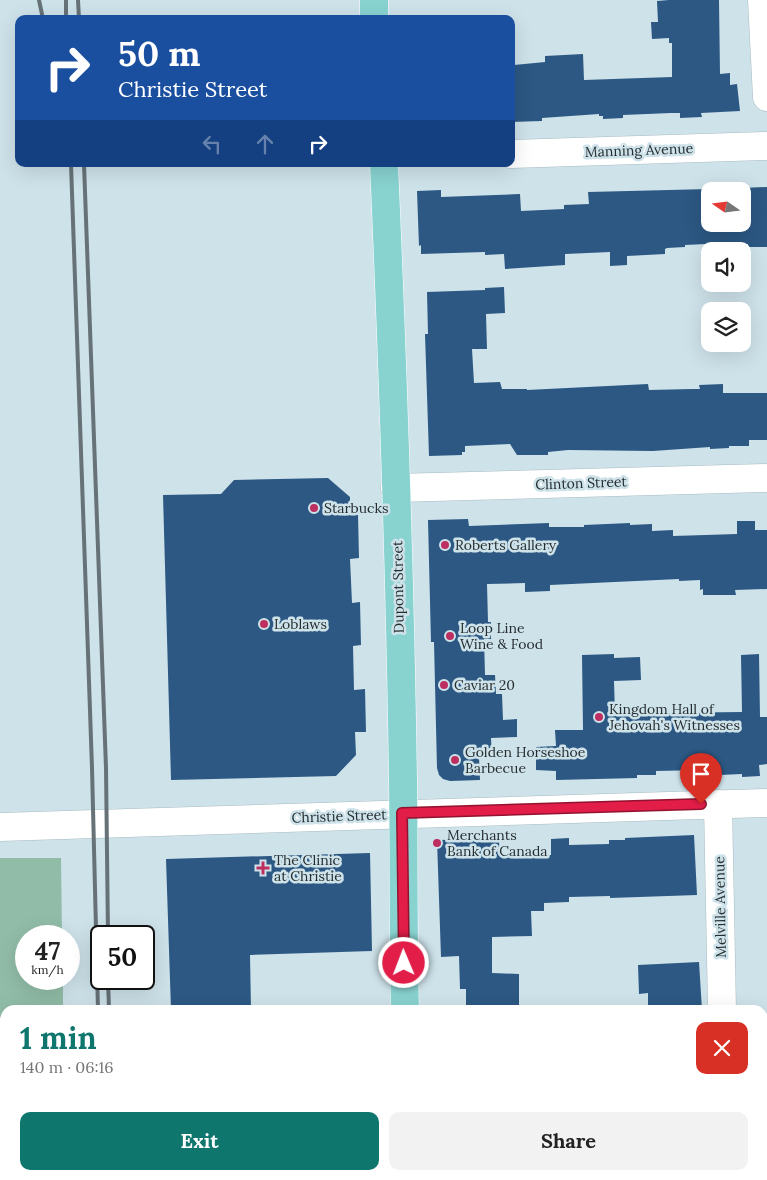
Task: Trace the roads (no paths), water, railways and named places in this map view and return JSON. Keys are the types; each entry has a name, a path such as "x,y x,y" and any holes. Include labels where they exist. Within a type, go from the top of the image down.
{"main road":[{"path":"374,0 374,15"},
{"name":"Dupont Street","path":"384,167 396,488 405,1005"}],"street":[{"path":"762,0 767,97"},
{"name":"Manning Avenue","path":"515,154 767,146"},
{"name":"Clinton Street","path":"396,488 767,478"},
{"name":"Christie Street","path":"0,827 767,803"},
{"name":"Melville Avenue","path":"718,804 722,1005"}],"railway":[{"path":"39,0 42,15"},
{"path":"66,0 66,15"},
{"path":"78,0 79,15"},
{"path":"71,167 92,768 98,1005"},
{"path":"84,167 106,768 108,925"},
{"path":"108,990 109,1005"}],"place":[{"name":"Starbucks","path":"314,508"},
{"name":"Roberts Gallery","path":"445,545"},
{"name":"Loblaws","path":"264,624"},
{"name":"Loop Line Wine & Food","path":"450,636"},
{"name":"Caviar 20","path":"444,685"},
{"name":"Kingdom Hall of Jehovah's Witnesses","path":"599,717"},
{"name":"Golden Horseshoe Barbecue","path":"455,760"},
{"name":"Merchants Bank of Canada","path":"437,843"},
{"name":"The Clinic at Christie","path":"263,868"}]}
